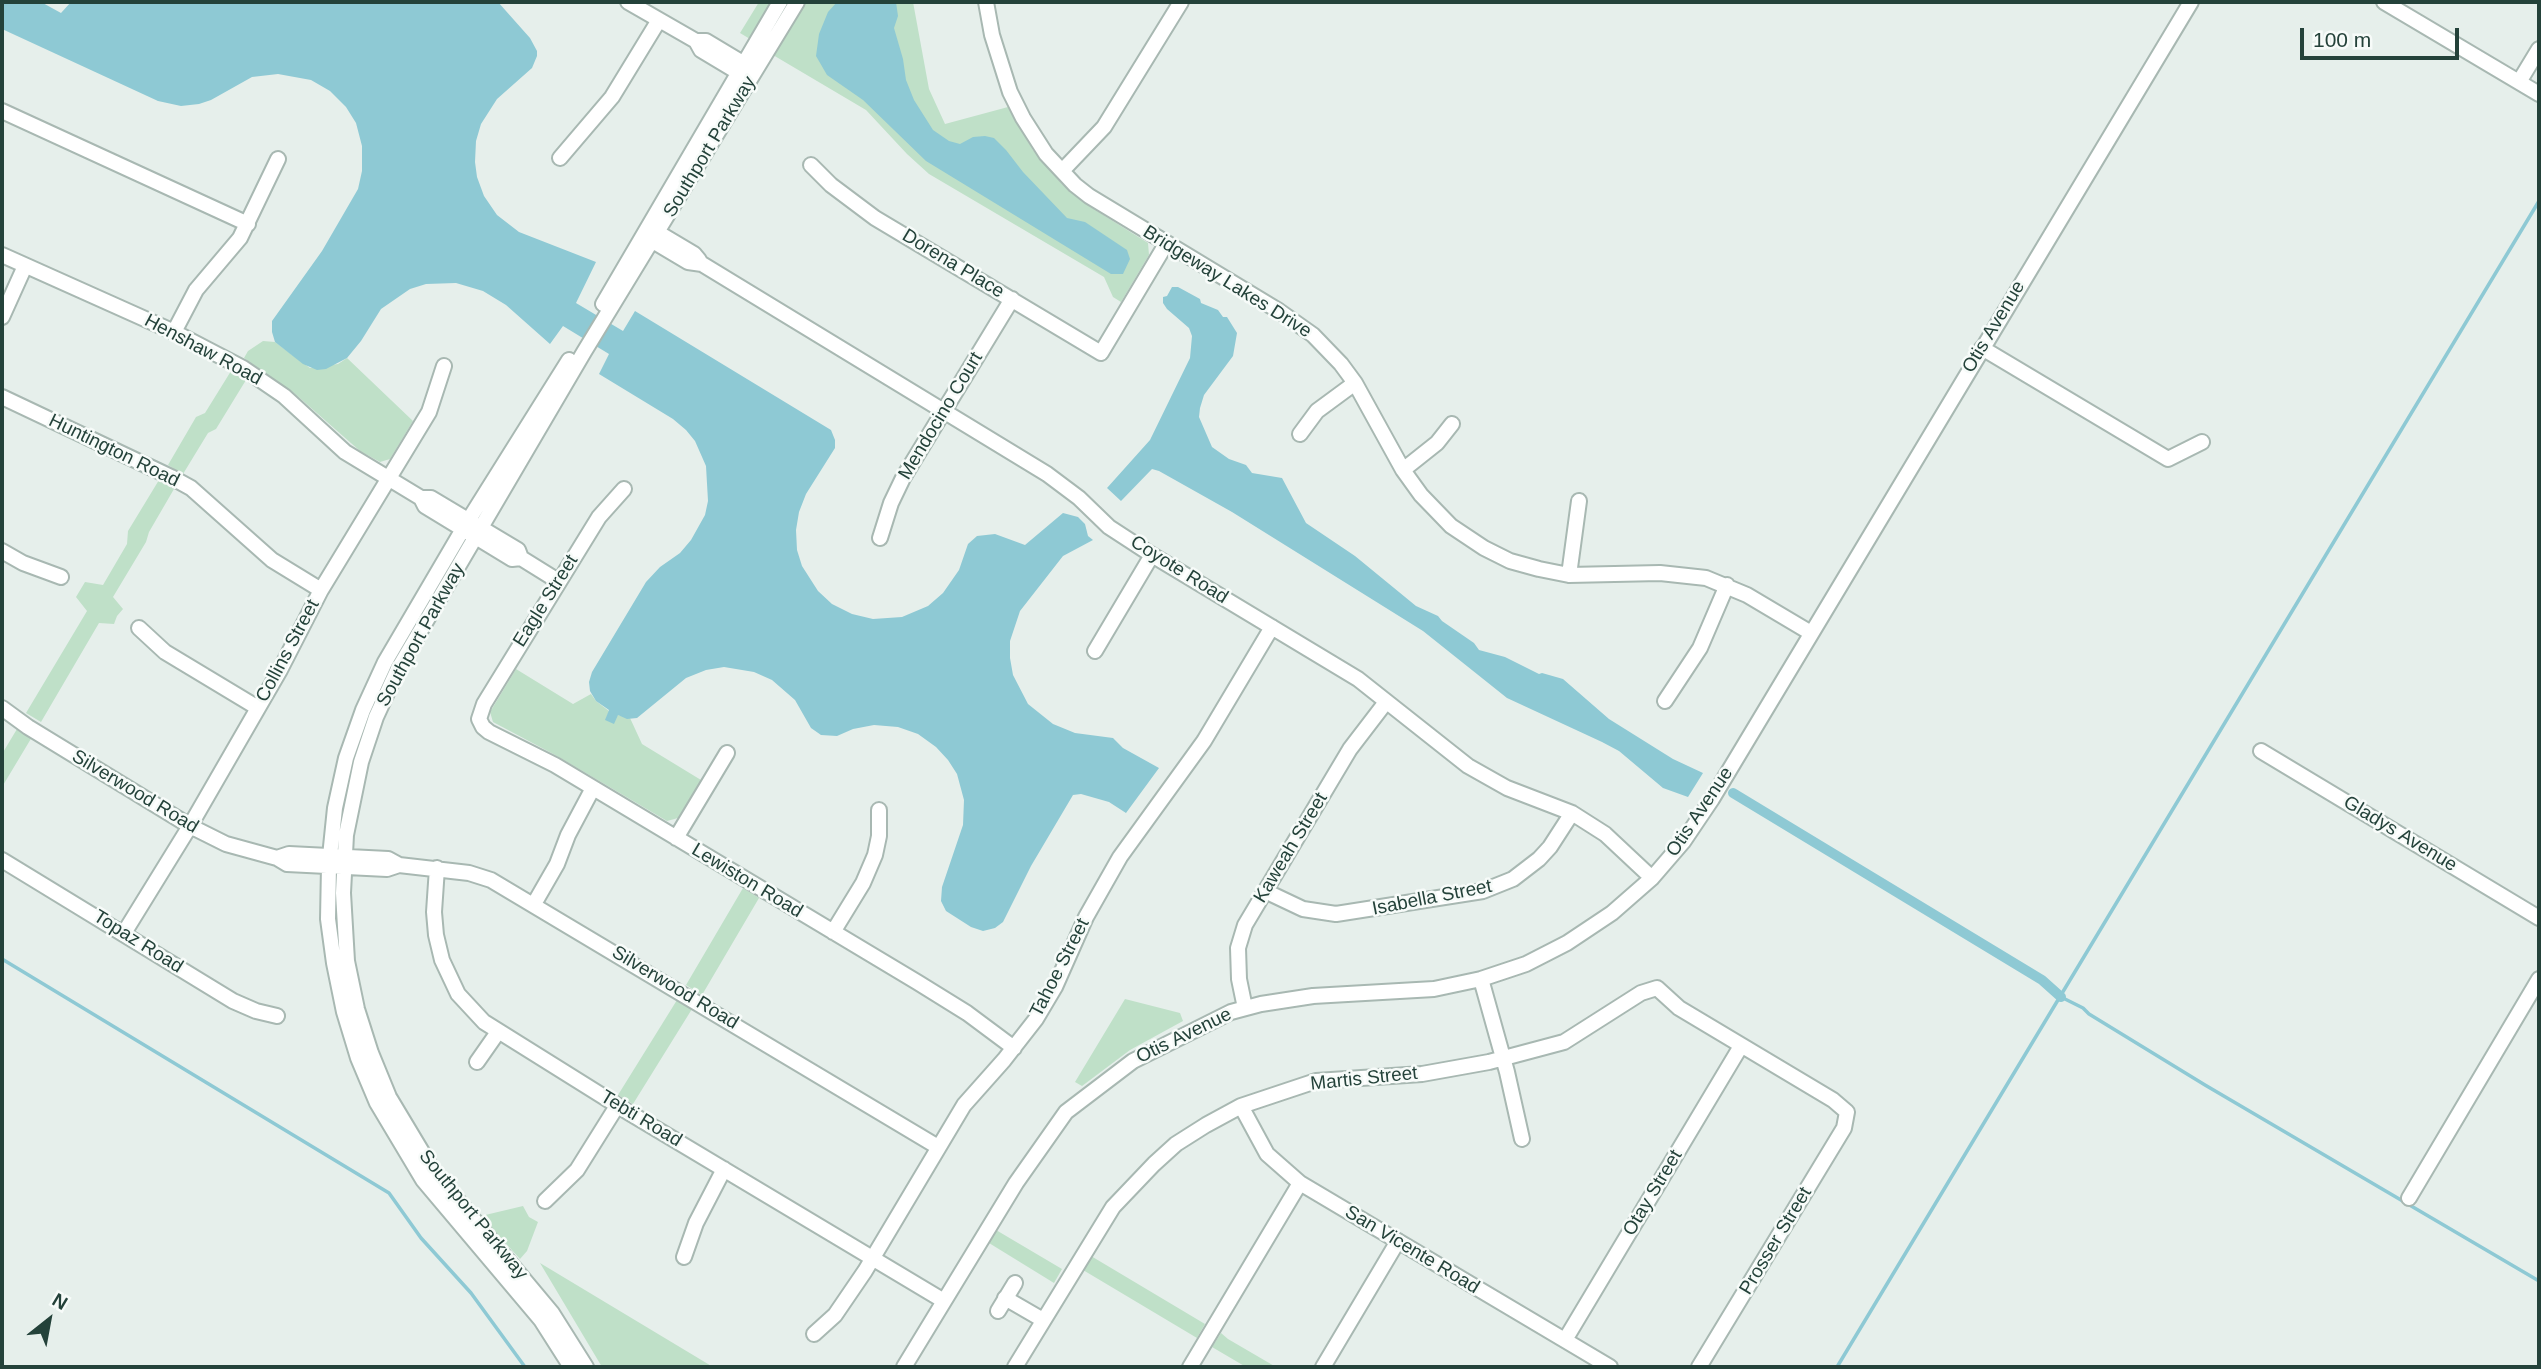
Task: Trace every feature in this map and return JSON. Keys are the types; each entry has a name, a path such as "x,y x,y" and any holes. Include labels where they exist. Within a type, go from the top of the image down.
{"street":[{"path":"628,2 696,41 706,41 747,71"},
{"name":"Southport Parkway","path":"747,71 780,2"},
{"name":"Southport Parkway","path":"571,1367 541,1320 423,1180 377,1103 358,1058 344,1012 334,963 328,919 337,861 346,835 361,762 376,717 398,669 650,233 747,71 797,2"},
{"name":"Bridgeway Lakes Drive","path":"986,2 989,24 1010,92 1034,137 1062,171 1089,196 1279,311 1313,335 1355,383 1403,470 1433,509 1451,526 1510,561 1569,575 1684,574 1706,578 1747,595 1811,633"},
{"path":"1062,171 1104,127 1181,2"},
{"name":"Otis Avenue","path":"904,1367 1016,1183 1066,1112 1133,1061 1220,1017 1245,1008 1313,996 1434,989 1481,979 1526,964 1567,943 1612,913 1652,878 1683,842 1712,799 2191,2"},
{"path":"2384,2 2539,94"},
{"path":"560,158 612,97 659,20"},
{"path":"2519,82 2539,49"},
{"path":"2,111 248,224"},
{"path":"173,332 196,290 232,250 248,224 278,159"},
{"name":"Dorena Place","path":"811,165 831,185 875,218 1101,353 1166,244"},
{"name":"Coyote Road","path":"650,233 688,262 702,264 1047,474 1079,498 1109,527 1358,679 1468,766 1507,788 1572,813 1605,834 1652,878"},
{"name":"Henshaw Road","path":"2,255 173,332 262,380 298,408 345,452 421,498 431,498 512,559 521,558 558,581"},
{"path":"2,317 25,265"},
{"name":"Mendocino Court","path":"880,538 891,503 903,478 1012,299"},
{"path":"1982,348 2168,459 2202,442"},
{"name":"Southport Parkway","path":"580,351 466,525 385,662 363,710 346,758 335,808 337,861 343,893 347,961 357,1009 389,1097 434,1172 552,1313 586,1367"},
{"name":"Collins Street","path":"124,933 281,670 321,590 429,412 444,366"},
{"path":"1300,434 1317,411 1355,383"},
{"name":"Huntington Road","path":"2,397 191,488 272,560 321,590"},
{"path":"1403,470 1437,443 1451,424"},
{"name":"Eagle Street","path":"479,719 484,704 558,581 599,517 624,489"},
{"path":"1569,575 1579,501"},
{"path":"2,551 23,564 61,577"},
{"path":"1095,651 1152,555"},
{"path":"1665,701 1700,648 1727,585"},
{"name":"Tahoe Street","path":"814,1335 835,1315 964,1105 1036,1019 1055,987 1086,917 1120,858 1204,741 1272,627"},
{"path":"139,628 165,652 258,708"},
{"name":"Kaweah Street","path":"1245,1008 1239,979 1238,948 1245,925 1350,749 1386,702"},
{"name":"Silverwood Road","path":"2,708 190,826 226,844 277,858 287,864 337,861 387,870 399,865 469,873 491,880 938,1147"},
{"name":"Lewiston Road","path":"479,719 489,732 555,765 677,838 967,1013 1014,1048"},
{"name":"Gladys Avenue","path":"2261,751 2539,918"},
{"path":"677,838 726,753"},
{"path":"534,904 557,864 568,835 593,788"},
{"path":"833,932 863,883 875,855 879,810"},
{"name":"Isabella Street","path":"1265,891 1303,909 1336,914 1483,891 1513,879 1539,859 1572,813"},
{"name":"Topaz Road","path":"2,860 233,1001 277,1016"},
{"name":"Tebti Road","path":"437,868 434,912 442,960 458,993 473,1012 498,1032 617,1106 944,1301"},
{"path":"1481,979 1522,1139"},
{"path":"2409,1198 2539,979"},
{"name":"Martis Street","path":"1015,1367 1091,1241 1126,1191 1176,1144 1241,1106 1316,1081 1422,1074 1564,1042 1641,993 1657,988 1679,1008 1741,1046"},
{"path":"477,1062 498,1032"},
{"name":"Prosser Street","path":"1699,1367 1844,1128 1847,1112 1833,1100 1741,1046"},
{"name":"Otay Street","path":"1565,1340 1741,1046"},
{"path":"545,1201 577,1170 617,1106"},
{"name":"San Vicente Road","path":"1241,1106 1267,1154 1300,1184 1610,1367"},
{"path":"684,1257 696,1223 724,1169"},
{"path":"1190,1367 1300,1184"},
{"path":"1323,1367 1398,1241"},
{"path":"1015,1283 1002,1305 1042,1320"}],"green space":[{"path":"759,2 772,2 750,39 740,33"},
{"path":"805,2 913,2 929,89 945,124 1008,107 1033,150 1062,184 1089,206 1148,243 1149,255 1121,302 1113,297 1104,277 929,174 866,110 773,55"},
{"path":"263,341 275,342 310,368 338,364 347,358 413,421 390,459 380,462 360,451 294,393 244,358 248,351"},
{"path":"231,371 246,380 216,429 208,433 183,474 168,465 196,417 205,413"},
{"path":"159,480 174,489 113,597 123,609 114,624 99,623 41,722 26,713 87,611 76,597 85,582 103,585 127,544 128,531"},
{"path":"516,669 573,704 591,694 609,711 606,719 618,715 630,718 642,744 701,780 678,818 667,821 493,722 490,712"},
{"path":"17,729 32,737 2,787 2,754"},
{"path":"743,888 759,898 702,995 686,985"},
{"path":"1125,999 1180,1013 1183,1021 1130,1050 1082,1086 1075,1082"},
{"path":"677,1000 692,1009 633,1104 618,1095"},
{"path":"523,1206 529,1217 538,1222 527,1251 520,1259 481,1216"},
{"path":"996,1230 1062,1269 1054,1283 989,1243"},
{"path":"1091,1256 1205,1324 1197,1338 1083,1270"},
{"path":"540,1263 713,1367 602,1367"},
{"path":"1221,1333 1276,1367 1246,1367 1212,1347"}],"water":[{"path":"2,2 41,2 61,13 71,2 498,2 530,38 537,56 532,68 497,99 481,124 476,141 475,162 484,196 497,215 519,232 596,262 576,303 623,331 635,311 831,430 835,448 806,494 796,530 797,550 802,566 818,591 832,604 852,614 873,619 902,617 928,606 943,593 959,570 968,544 977,536 995,534 1025,545 1063,513 1078,517 1093,540 1063,556 1020,611 1010,641 1013,675 1028,704 1053,724 1075,733 1113,738 1123,748 1159,768 1126,813 1109,802 1081,794 1073,795 1031,866 1003,922 995,928 983,931 971,927 946,911 941,901 942,887 963,825 964,800 957,774 948,760 918,734 898,727 874,725 853,729 837,736 821,735 811,728 795,700 772,680 754,672 724,667 706,670 686,678 637,718 627,719 618,715 614,724 605,720 609,710 596,701 590,691 592,672 646,582 660,567 680,553 705,515 708,501 706,466 695,441 686,430 673,419 599,374 609,354 563,326 550,344 506,305 483,291 456,283 426,284 410,289 381,309 347,358 326,369 317,370 303,364 275,342 272,321 322,251 358,189 362,171 362,146 356,123 346,107 330,91 311,80 278,74 252,77 199,104 181,106 158,101 2,29"},
{"path":"837,2 896,2 898,16 894,28 906,80 914,100 933,130 949,141 960,144 973,137 994,138 1067,218 1085,222 1127,250 1130,259 1123,274 1111,274 926,161 863,100 827,75 816,56 819,34 828,12"},
{"path":"1172,287 1178,287 1200,299 1201,303 1218,310 1223,317 1227,317 1237,333 1233,356 1204,395 1200,408 1199,417 1212,447 1229,459 1246,465 1252,473 1282,478 1306,523 1355,556 1416,606 1438,616 1474,643 1479,650 1505,657 1539,674 1563,679 1609,719 1673,759 1703,773 1688,797 1663,788 1619,751 1507,698 1423,631 1232,512 1159,471 1152,469 1121,501 1107,488 1150,440 1190,358 1192,336 1189,328 1163,303 1163,297 1167,296"}],"waterway":[{"path":"1837,1367 2539,201"},
{"path":"1733,793 2042,980 2061,997"},
{"path":"2,959 389,1193 421,1238 471,1293 525,1367"},
{"path":"2061,997 2205,1085 2539,1281"}]}
